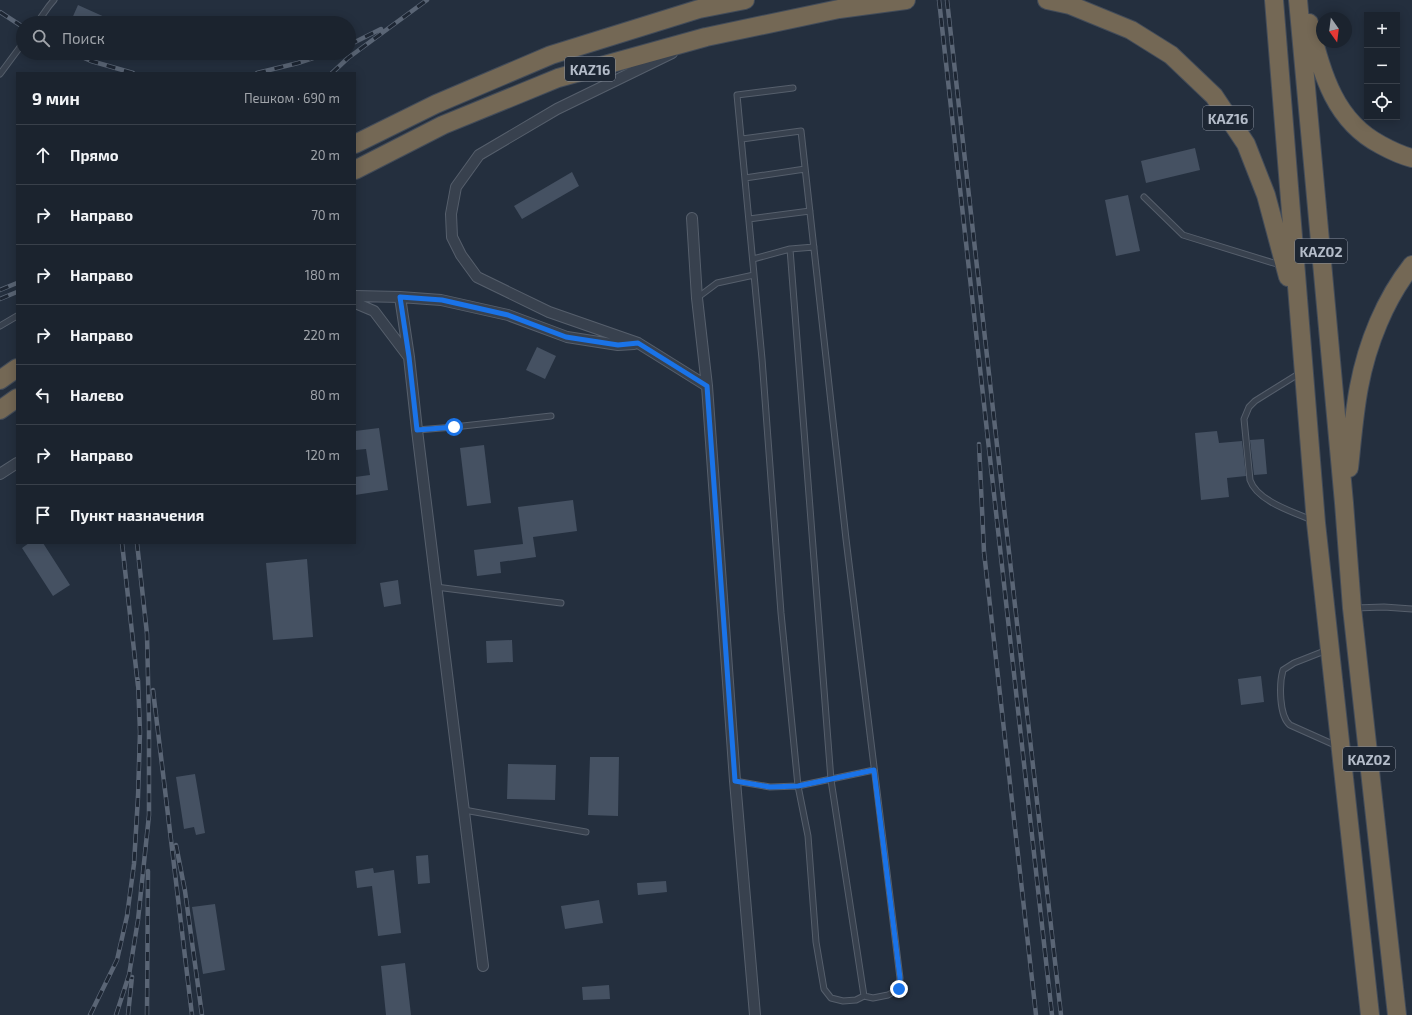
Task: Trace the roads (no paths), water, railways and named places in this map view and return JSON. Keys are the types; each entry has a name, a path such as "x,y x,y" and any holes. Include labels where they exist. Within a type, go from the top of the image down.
{"highway":[{"name":"KAZ16","path":"356,144 436,104 551,55 699,10 745,0"},
{"name":"KAZ16","path":"356,169 443,125 558,78 706,37 839,9 906,0"},
{"name":"KAZ16","path":"1047,0 1070,6 1131,30 1171,56 1214,96 1246,144 1266,195 1300,325"},
{"name":"KАZ02","path":"1274,0 1316,523 1370,1015"},
{"name":"KАZ02","path":"1298,0 1344,503 1352,608 1397,1015"},
{"path":"1304,0 1320,63 1328,87 1338,106 1352,123 1368,138 1400,156 1412,158"},
{"path":"1344,503 1359,388 1365,362 1374,335 1386,307 1404,275 1412,265"},
{"path":"0,380 16,369"},
{"path":"0,410 16,399"}],"street":[{"path":"706,37 557,109 479,155 456,187 451,214 452,237 461,255 477,277 549,312 638,343 707,386"},
{"path":"692,218 697,298 707,386 735,781 755,1015"},
{"path":"356,296 442,300 501,313 566,337 618,345 638,343"},
{"path":"400,297 409,357 436,587 484,966"},
{"path":"356,303 374,312 409,357"},
{"path":"0,474 16,464"}],"lane":[{"path":"42,16 54,0"},
{"path":"0,74 16,52"},
{"path":"742,139 801,131 846,539 900,978 899,989 888,995 873,998 864,996 856,1000 843,1001 831,998 824,989 816,942 808,836 798,786 780,613 762,359 752,259 738,95 793,88"},
{"path":"745,178 805,169"},
{"path":"1144,197 1182,235 1285,266"},
{"path":"749,219 810,212"},
{"path":"752,259 790,249 814,247"},
{"path":"790,249 831,780 864,996"},
{"path":"697,298 717,283 754,275"},
{"path":"0,326 16,317"},
{"path":"1304,371 1255,401 1249,407 1244,419 1252,487 1265,498 1316,523"},
{"path":"417,430 551,416"},
{"path":"436,587 561,603"},
{"path":"1352,608 1384,607 1412,609"},
{"path":"1330,649 1294,663 1283,670 1281,682 1283,711 1286,722 1290,726 1341,748"},
{"path":"735,781 770,787 798,786 874,770"},
{"path":"464,810 586,832"}],"railway":[{"path":"356,52 427,0"},
{"path":"939,0 1052,1015"},
{"path":"947,0 1061,1015"},
{"path":"0,12 16,22"},
{"path":"356,42 381,29"},
{"path":"89,60 130,72"},
{"path":"261,72 307,60"},
{"path":"333,72 346,60"},
{"path":"0,290 16,283"},
{"path":"0,299 16,292"},
{"path":"979,444 984,552 1036,1015"},
{"path":"122,544 138,686"},
{"path":"116,1015 129,975 138,920 149,815 147,634 137,544"},
{"path":"90,1015 117,960 127,916 134,864 138,797 140,732 138,680"},
{"path":"153,690 192,1015"},
{"path":"176,845 185,891 202,1015"},
{"path":"147,1015 148,871"},
{"path":"128,1015 132,977"}]}
